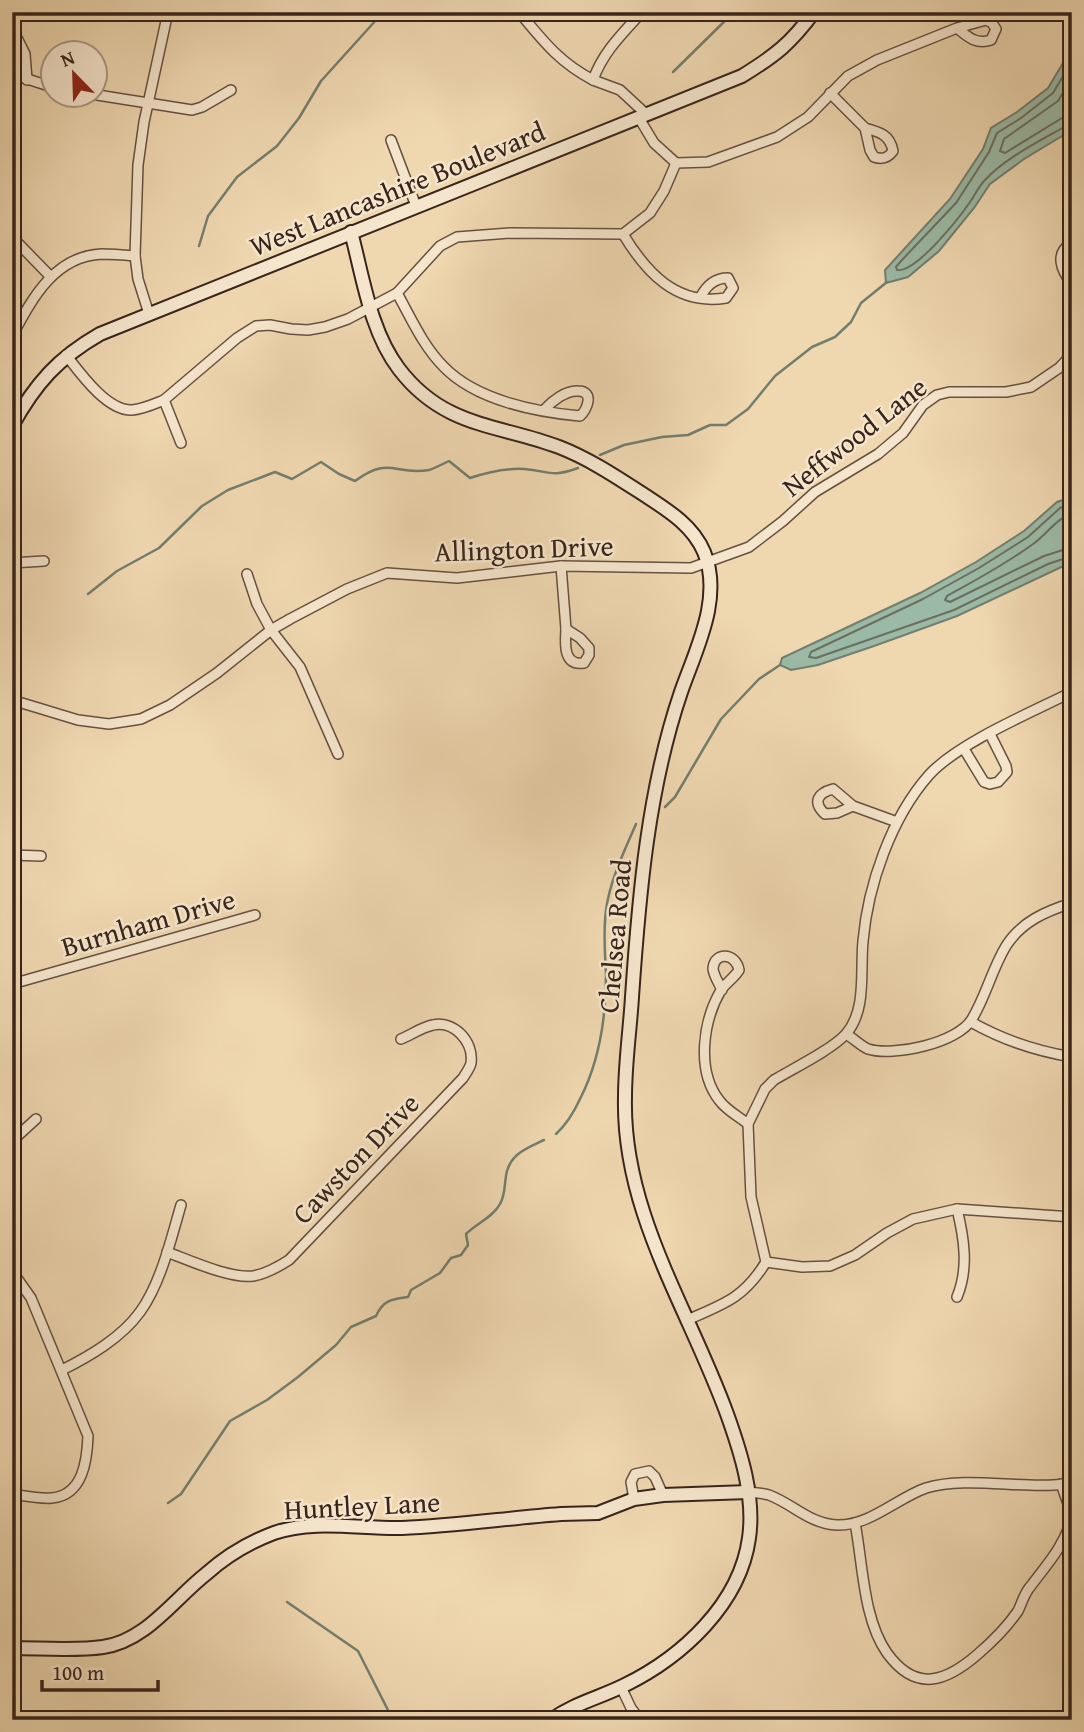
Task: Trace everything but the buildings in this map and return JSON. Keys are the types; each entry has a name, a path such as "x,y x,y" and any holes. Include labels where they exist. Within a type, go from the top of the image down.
{"street":[{"path":"149,314 138,279 135,256 138,165 168,12"},
{"path":"519,12 555,55 572,69 620,90 643,116 654,143 676,163 708,162 777,137 808,117 848,76 877,60 957,28"},
{"path":"593,79 607,51 642,12"},
{"name":"West Lancashire Boulevard","path":"12,426 26,401 48,373 66,355 100,334 743,76 778,54 799,33 814,12"},
{"path":"835,12 852,12"},
{"path":"12,28 25,54 27,80"},
{"path":"12,74 38,84"},
{"path":"108,97 192,110 231,90"},
{"path":"830,93 866,128"},
{"path":"391,140 416,206"},
{"path":"66,355 90,385 121,408 139,409 164,400 229,345 256,326 270,325 299,330 325,327 397,293 440,246 457,237 510,233 623,234 650,213 664,191 676,163"},
{"name":"Chelsea Road","path":"351,232 382,339 399,369 422,393 454,415 486,428 558,447 599,466 659,504 692,530 707,563 710,594 705,626 667,734 648,834 636,944 625,1095 626,1144 638,1197 667,1275 712,1374 735,1435 748,1492 750,1538 737,1582 724,1603 684,1644 664,1661 621,1687 587,1699 551,1720"},
{"path":"623,234 640,261 660,282 677,293 700,298"},
{"path":"12,237 50,276"},
{"path":"1072,242 1066,246 1061,256 1060,267 1072,285"},
{"path":"12,336 34,296 50,276 73,261 102,254 135,256"},
{"path":"397,293 431,351 456,379 484,394 518,405 544,410 580,416 586,411 587,396 576,390 552,401 544,410"},
{"name":"Neffwood Lane","path":"707,563 749,547 815,492 878,454 903,433 923,405 937,395 949,392 1006,392 1031,387 1059,368 1072,354"},
{"path":"164,400 181,443"},
{"path":"12,564 44,561"},
{"name":"Allington Drive","path":"12,700 78,720 109,724 141,719 170,705 217,673 271,630 347,589 387,573 457,578 561,566 673,570 707,563"},
{"path":"561,566 566,629"},
{"path":"247,574 257,604 271,630 300,667 338,754"},
{"path":"687,1320 741,1293 754,1282 766,1262 751,1196 748,1124 765,1089 774,1080 846,1034 858,1013 865,928 880,864 897,822 915,792 931,773 964,749 1072,692"},
{"path":"964,749 984,782 989,785 999,782 1007,772 1006,766 990,734"},
{"path":"853,806 897,822"},
{"path":"12,855 41,856"},
{"path":"846,1034 869,1049 893,1051 924,1046 953,1036 971,1022 1006,945 1020,929 1035,917 1072,903"},
{"name":"Burnham Drive","path":"12,984 255,915"},
{"path":"722,989 707,1028 704,1052 708,1079 721,1103 748,1124"},
{"path":"971,1022 994,1035 1036,1051 1072,1057"},
{"name":"Cawston Drive","path":"167,1252 251,1277 289,1260 463,1078 471,1066 471,1055 463,1035 449,1025 433,1024 401,1039"},
{"path":"12,1141 36,1119"},
{"path":"62,1370 90,1356 139,1314 167,1252 181,1205"},
{"path":"766,1262 802,1267 830,1266 855,1255 913,1219 957,1209 1072,1217"},
{"path":"957,1209 963,1235 964,1262 964,1282 957,1297"},
{"path":"12,1271 31,1298 88,1436 83,1472 78,1483 67,1493 52,1498 12,1494"},
{"path":"634,1499 631,1482 635,1474 641,1471 649,1471 655,1477 663,1495"},
{"path":"748,1492 767,1494 820,1523 839,1525 855,1523 925,1489 940,1485 1072,1483"},
{"path":"855,1523 863,1560 865,1589 882,1644 898,1665 925,1679 937,1680 959,1670 990,1644 1018,1610 1029,1588 1065,1541 1072,1517 1061,1484"},
{"name":"Huntley Lane","path":"12,1648 103,1647 126,1639 160,1618 205,1574 224,1560 276,1532 310,1527 401,1528 598,1513 634,1499 663,1495 748,1492"},
{"path":"621,1687 640,1720"}],"water":[{"path":"1072,48 1072,130 1024,159 990,184 939,251 908,277 886,283 885,270 950,199 983,149 991,128 1048,88"},
{"path":"1072,497 1072,562 957,616 874,646 818,665 791,670 780,665 782,658 920,593 976,562 1024,531 1057,502"}],"waterway":[{"path":"199,246 208,216 237,177 277,146 299,118 321,81 377,19 379,12"},
{"path":"673,72 734,12"},
{"path":"600,455 624,445 688,435 710,425 726,425 748,409 775,376 812,347 835,337 851,322 861,303 887,282"},
{"path":"88,594 117,571 159,548 202,506 228,490 275,472 292,479 321,462 355,481 377,469 429,470 449,461 470,478 510,469 556,473 578,468"},
{"path":"665,807 675,797 721,719 759,679 780,665"},
{"path":"556,1134 578,1104 597,1054 605,1007 606,910 614,877 636,824"},
{"path":"168,1503 181,1494 230,1421 267,1400 298,1377 336,1345 351,1327 376,1316 389,1301 408,1297 411,1290 440,1273 451,1258 461,1255 468,1245 466,1234 493,1213 500,1204 509,1165 522,1151 544,1140"},
{"path":"287,1602 358,1651 393,1720"}]}
